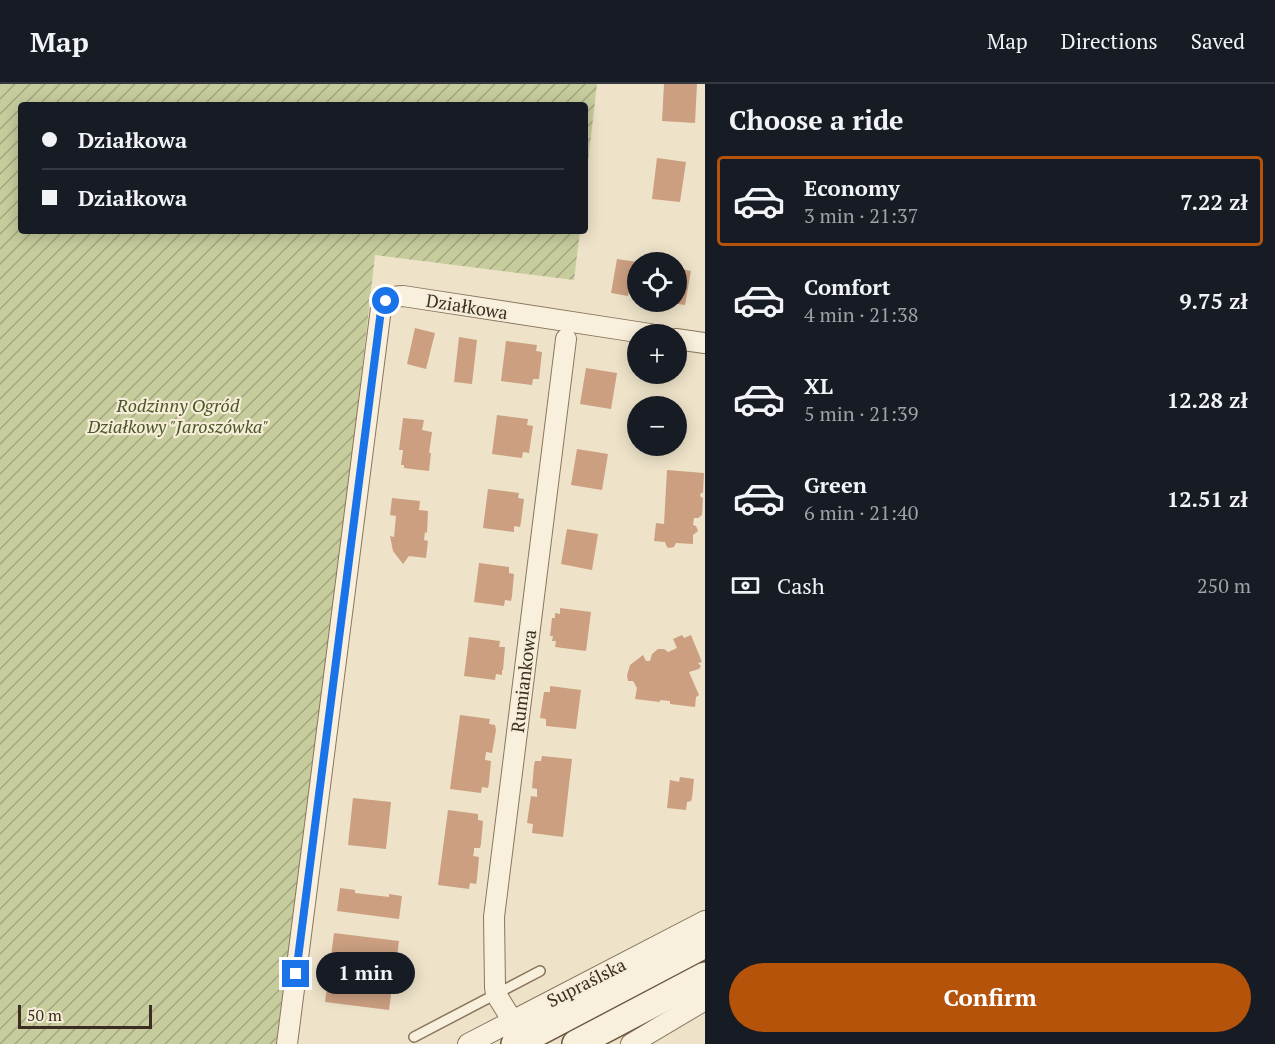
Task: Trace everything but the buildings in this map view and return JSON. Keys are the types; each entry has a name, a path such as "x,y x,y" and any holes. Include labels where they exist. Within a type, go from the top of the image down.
{"main road":[{"path":"514,1032 705,944"},
{"path":"576,1044 705,976"}],"street":[{"name":"Działkowa","path":"287,1044 381,308 394,296 403,296 627,330"},
{"name":"Rumiankowa","path":"514,1032 496,994 494,917 566,339"},
{"path":"687,341 705,343"},
{"name":"Supraślska","path":"468,1044 514,1032 705,921"},
{"path":"633,1044 705,1000"}],"lane":[{"path":"414,1037 540,971"}],"green space":[{"name":"Rodzinny Ogród Działkowy \"Jaroszówka\"","path":"0,84 597,84 588,162 588,102 18,102 18,234 580,234 574,280 375,255 339,574 276,1044 0,1044"}],"route":[{"path":"296,974 381,308 386,301"}]}
